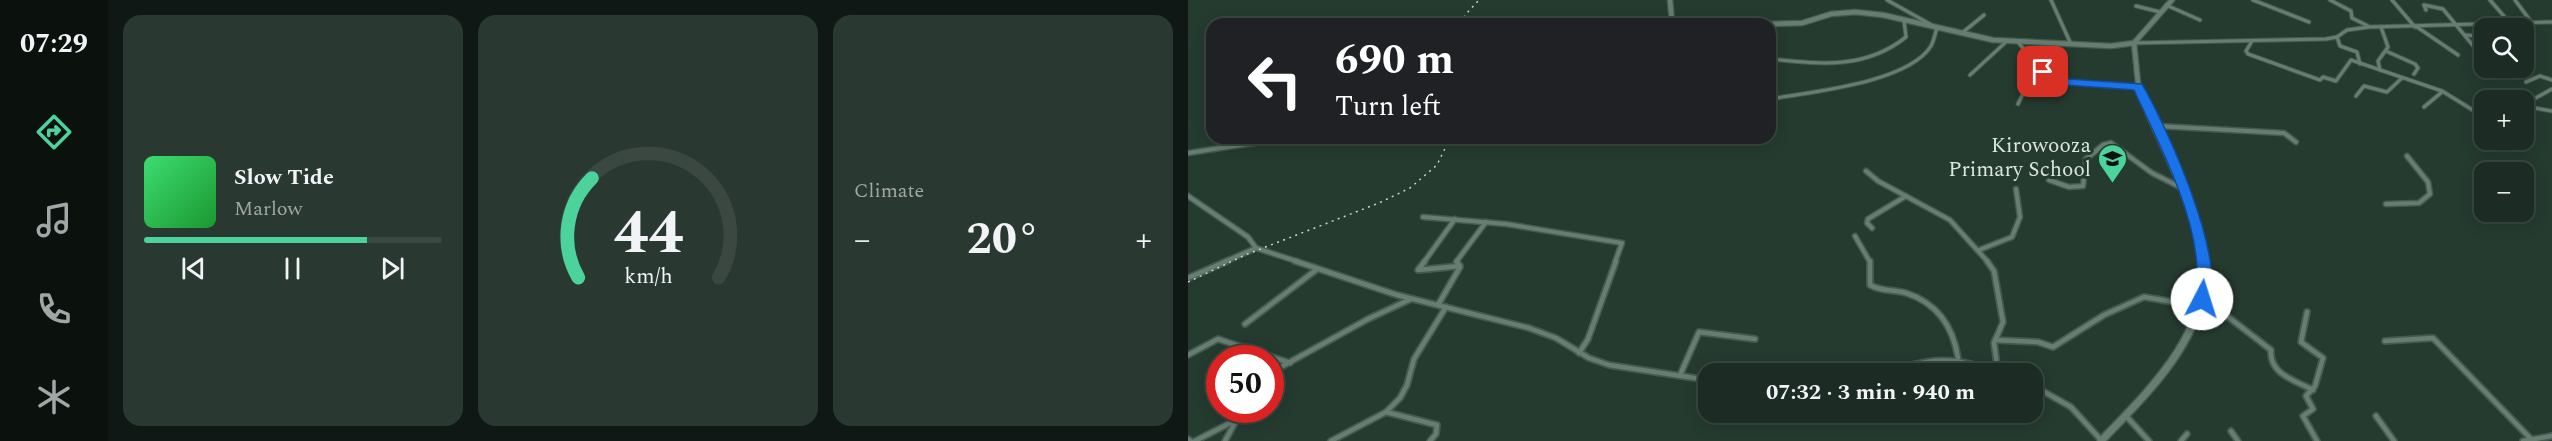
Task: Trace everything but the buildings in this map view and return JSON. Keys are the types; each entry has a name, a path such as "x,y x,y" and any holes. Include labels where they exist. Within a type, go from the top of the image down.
{"main road":[{"path":"1670,0 1672,18"},
{"path":"1776,24 1803,23 1848,12 1904,20 2007,41 2070,42 2111,46 2134,43 2172,0"},
{"path":"2101,441 2146,394 2178,349 2198,306 2205,280 2203,254 2183,188 2138,87 2134,43"}],"street":[{"path":"1776,98 1867,82 1899,70 1926,51 1931,45 1936,28 1887,0"},
{"path":"2051,0 2070,42"},
{"path":"2253,0 2273,10 2309,22"},
{"path":"2330,0 2351,11 2352,18 2369,27"},
{"path":"2392,0 2416,27 2458,55"},
{"path":"2490,0 2506,18"},
{"path":"2515,0 2529,18"},
{"path":"2166,5 2200,20"},
{"path":"2427,10 2424,5 2443,9 2474,47"},
{"path":"2136,6 2160,12"},
{"path":"1962,33 1984,15"},
{"path":"1776,59 1836,63 1867,60 1888,52 1906,37 1904,20"},
{"path":"2534,22 2552,22"},
{"path":"2134,43 2337,37 2347,30 2369,27 2474,24"},
{"path":"2381,27 2388,41 2388,52 2378,61 2381,71"},
{"path":"2464,35 2474,36"},
{"path":"2337,37 2340,46 2358,54 2360,64"},
{"path":"1970,75 2007,41"},
{"path":"2016,41 2051,81"},
{"path":"2252,41 2246,51 2248,54 2320,80 2324,77 2336,81 2349,60 2442,92 2474,111"},
{"path":"2388,52 2415,64 2418,68 2414,74"},
{"path":"2526,82 2540,76 2552,80"},
{"path":"2356,96 2364,86 2386,92 2403,78"},
{"path":"2018,104 2028,80 2138,87"},
{"path":"2534,99 2552,89"},
{"path":"2424,107 2442,92"},
{"path":"2534,107 2552,111"},
{"path":"2157,126 2282,132 2296,142"},
{"path":"2049,180 2069,187 2083,186 2086,159 2111,143 2152,173 2183,188"},
{"path":"1188,153 1247,144"},
{"path":"2386,204 2419,203 2430,194 2428,182 2407,156"},
{"path":"1866,171 1878,181 1950,220 1979,250 1994,271 1998,284 2002,322 1995,340 1998,363"},
{"path":"1979,250 2012,237 2020,216 2016,189"},
{"path":"1188,196 1248,237 1256,248 1412,298 1529,328 1556,338 1579,353 1609,365 1698,378"},
{"path":"1872,228 1867,223 1868,219 1906,196"},
{"path":"1424,217 1487,222 1622,243 1592,330 1579,353"},
{"path":"1455,219 1418,270 1460,266"},
{"path":"1460,266 1456,262 1487,222"},
{"path":"1855,237 1870,261 1870,285 1880,291 1905,293 1937,309 1956,344 1958,358"},
{"path":"1188,278 1256,248"},
{"path":"1438,305 1460,266"},
{"path":"1245,324 1317,269"},
{"path":"1995,340 2038,342 2053,347 2104,315 2144,297 2198,306"},
{"path":"1284,366 1368,319 1412,298"},
{"path":"2205,299 2271,350 2270,361 2273,368 2313,390"},
{"path":"1331,441 1386,412 1402,395 1414,359 1446,307"},
{"path":"2307,312 2301,342 2323,357 2313,390 2306,396 2313,409 2303,418 2317,441"},
{"path":"1680,375 1699,332 1755,339"},
{"path":"2385,341 2433,338 2531,439"},
{"path":"1188,355 1218,339 1290,363"},
{"path":"1916,363 1925,360 1958,358 1972,363"},
{"path":"2043,390 2056,396 2084,417 2101,441"},
{"path":"1386,412 1437,425 1436,434 1430,441"},
{"path":"2126,415 2149,441"},
{"path":"2376,416 2394,441"},
{"path":"1191,440 1229,423"},
{"path":"1225,441 1234,423"},
{"path":"2231,431 2238,441"},
{"path":"2181,441 2187,435"},
{"path":"2523,441 2552,436"}],"railway":[{"path":"1464,18 1479,0"},
{"path":"1188,282 1245,255 1379,203 1410,188 1437,165 1447,144"}],"place":[{"name":"Kirowooza Primary School","path":"2112,184"}],"route":[{"path":"2043,72 2051,81 2138,87 2173,163 2196,226 2203,254 2205,280 2202,299"}]}
